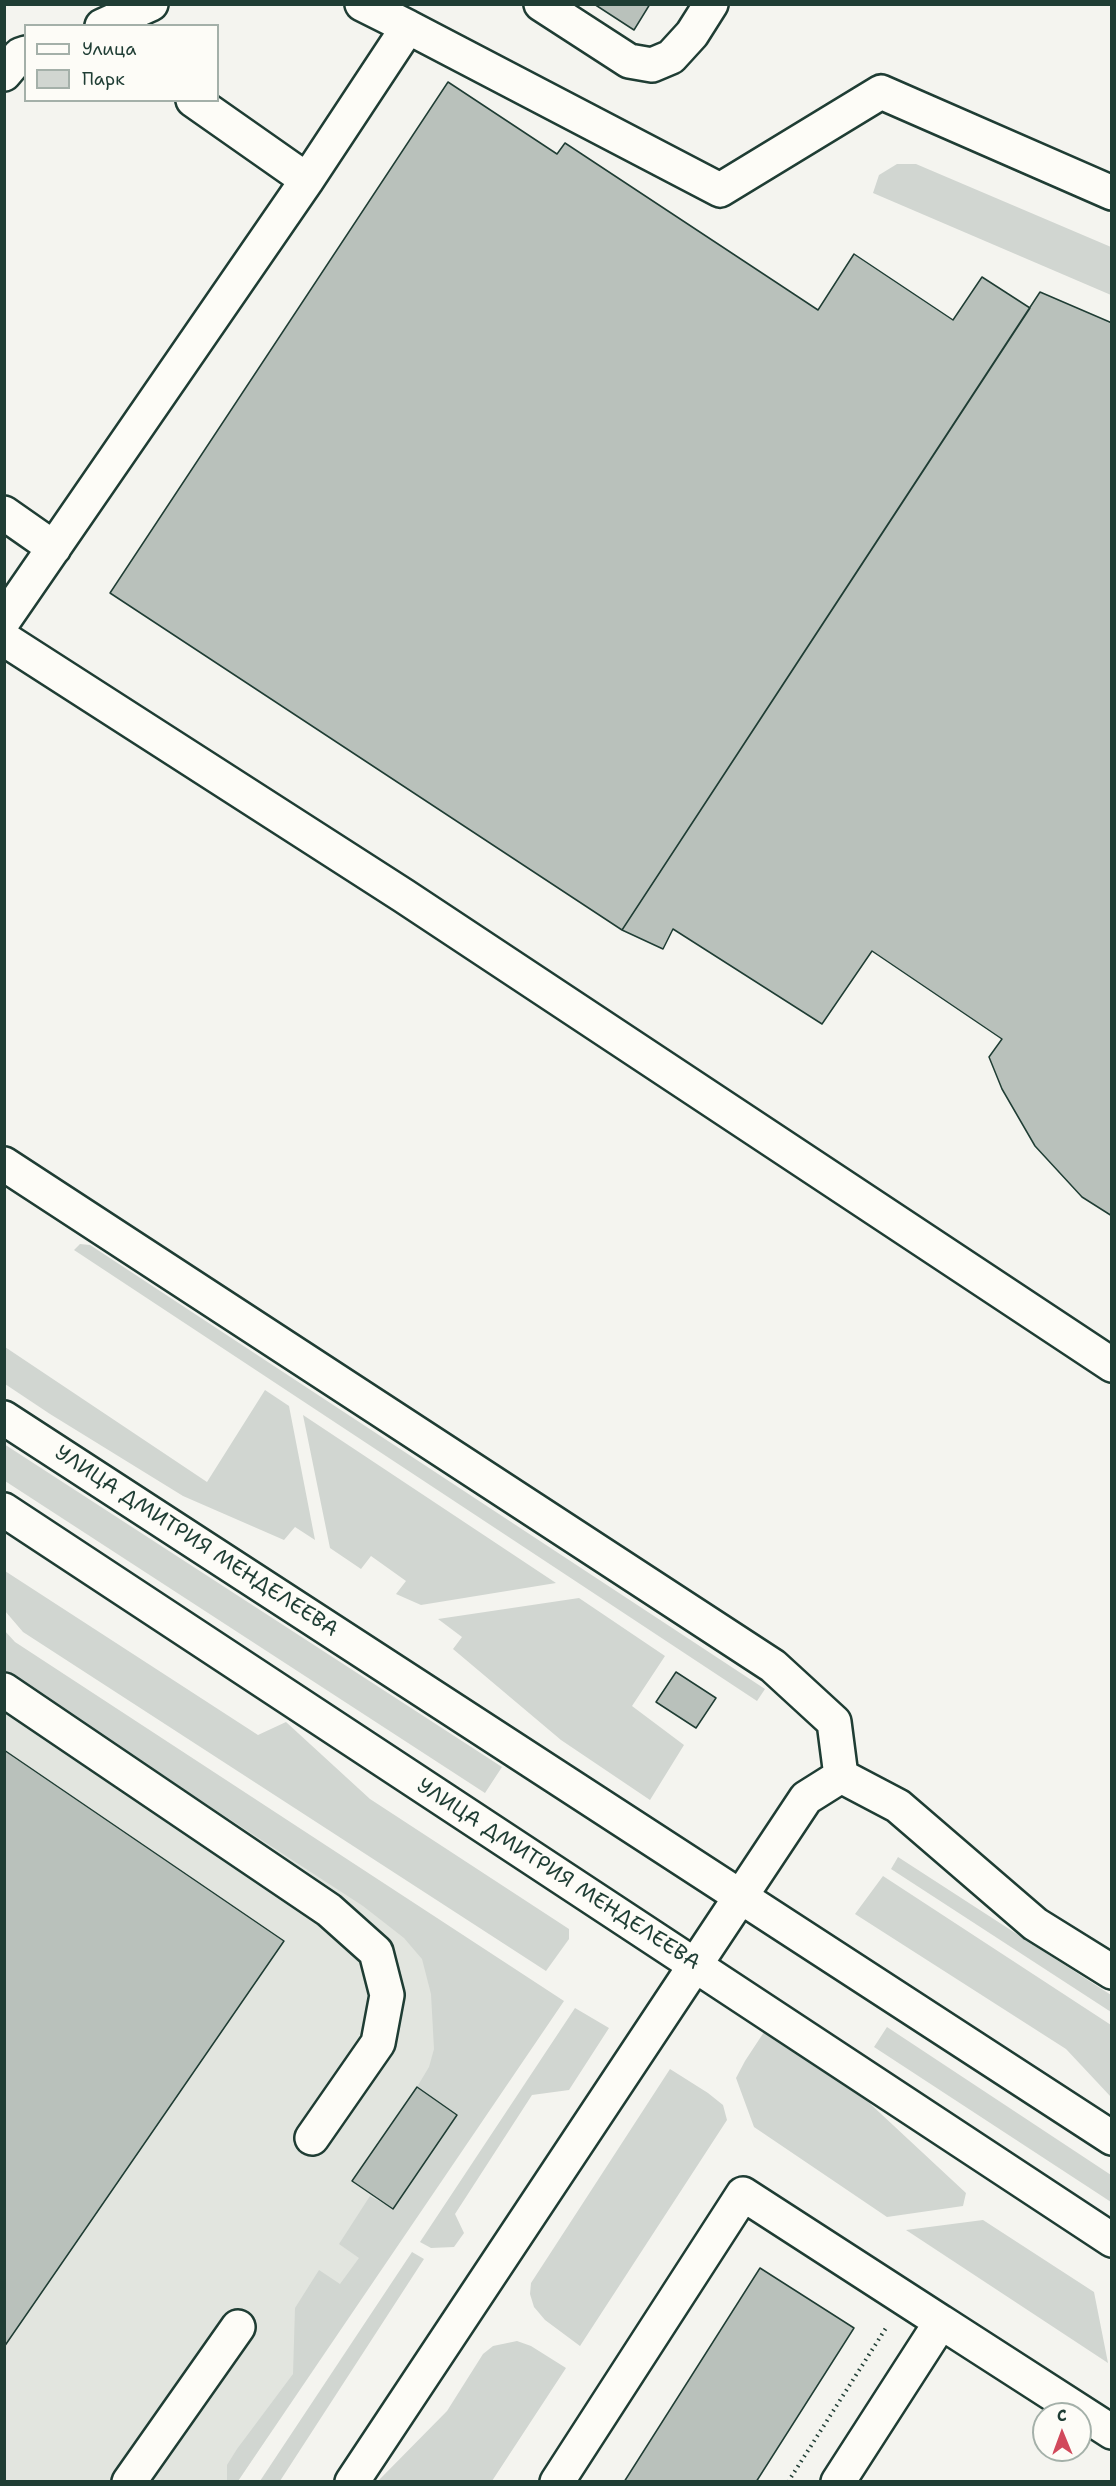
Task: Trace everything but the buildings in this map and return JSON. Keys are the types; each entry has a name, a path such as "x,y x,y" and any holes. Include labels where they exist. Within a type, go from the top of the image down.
{"street":[{"path":"106,24 151,4"},
{"path":"362,4 720,190 881,92 1112,193"},
{"path":"541,4 629,61 652,65 671,57 692,34 711,4"},
{"path":"4,620 307,180 408,27"},
{"path":"4,74 20,55 24,54"},
{"path":"196,102 307,180"},
{"path":"4,513 54,548"},
{"path":"4,639 414,902 1112,1365"},
{"path":"7,1170 773,1666 834,1722 841,1776"},
{"name":"УЛИЦА ДМИТРИЯ МЕНДЕЛЕЕВА","path":"4,1418 1112,2138"},
{"name":"УЛИЦА ДМИТРИЯ МЕНДЕЛЕЕВА","path":"4,1510 1112,2240"},
{"path":"4,1690 328,1910 376,1953 387,1995 378,2043 312,2138"},
{"path":"352,2481 806,1798 841,1776"},
{"path":"841,1776 898,1806 1035,1924 1112,1971"},
{"path":"557,2481 743,2194 1112,2432"},
{"path":"838,2481 941,2322"},
{"path":"129,2481 238,2327"}],"path":[{"path":"788,2481 904,2298"}],"shaded area":[{"path":"4,1641 560,2001 238,2481 5,2481"}],"green space":[{"path":"897,164 916,164 1111,247 1111,295 873,193 879,175"},
{"path":"80,1244 90,1245 765,1689 757,1701 74,1250"},
{"path":"5,1347 207,1482 265,1390 289,1406 315,1540 295,1527 284,1540 183,1496 50,1414 5,1384"},
{"path":"303,1415 556,1583 421,1605 396,1594 406,1581 371,1556 361,1569 330,1548"},
{"path":"4,1444 502,1767 485,1793 5,1481"},
{"path":"5,1571 258,1735 286,1722 370,1799 569,1929 569,1939 546,1971 23,1632 5,1611"},
{"path":"579,1598 665,1656 632,1706 684,1745 650,1800 561,1740 453,1649 462,1637 438,1619"},
{"path":"4,1630 15,1642 564,2001 238,2481 227,2481 227,2465 293,2374 295,2308 319,2270 340,2284 359,2258 339,2244 370,2196 392,2208 456,2115 417,2087 429,2067 434,2049 431,1994 422,1959 404,1938 363,1906 5,1673"},
{"path":"898,1857 1111,1995 1111,2012 891,1869"},
{"path":"883,1876 1111,2025 1111,2097 1066,2049 855,1914"},
{"path":"575,2008 609,2028 569,2090 532,2095 455,2214 464,2233 454,2247 431,2248 420,2242"},
{"path":"887,2027 1111,2175 1111,2202 874,2047"},
{"path":"764,2032 865,2099 966,2193 963,2206 887,2217 754,2127 736,2078"},
{"path":"670,2069 723,2105 727,2120 580,2346 545,2320 534,2307 530,2294 531,2283"},
{"path":"983,2220 1094,2292 1108,2363 906,2230"},
{"path":"412,2252 424,2259 280,2481 260,2481"},
{"path":"517,2341 531,2346 566,2368 492,2481 378,2481 447,2411 483,2354 493,2346"}]}
